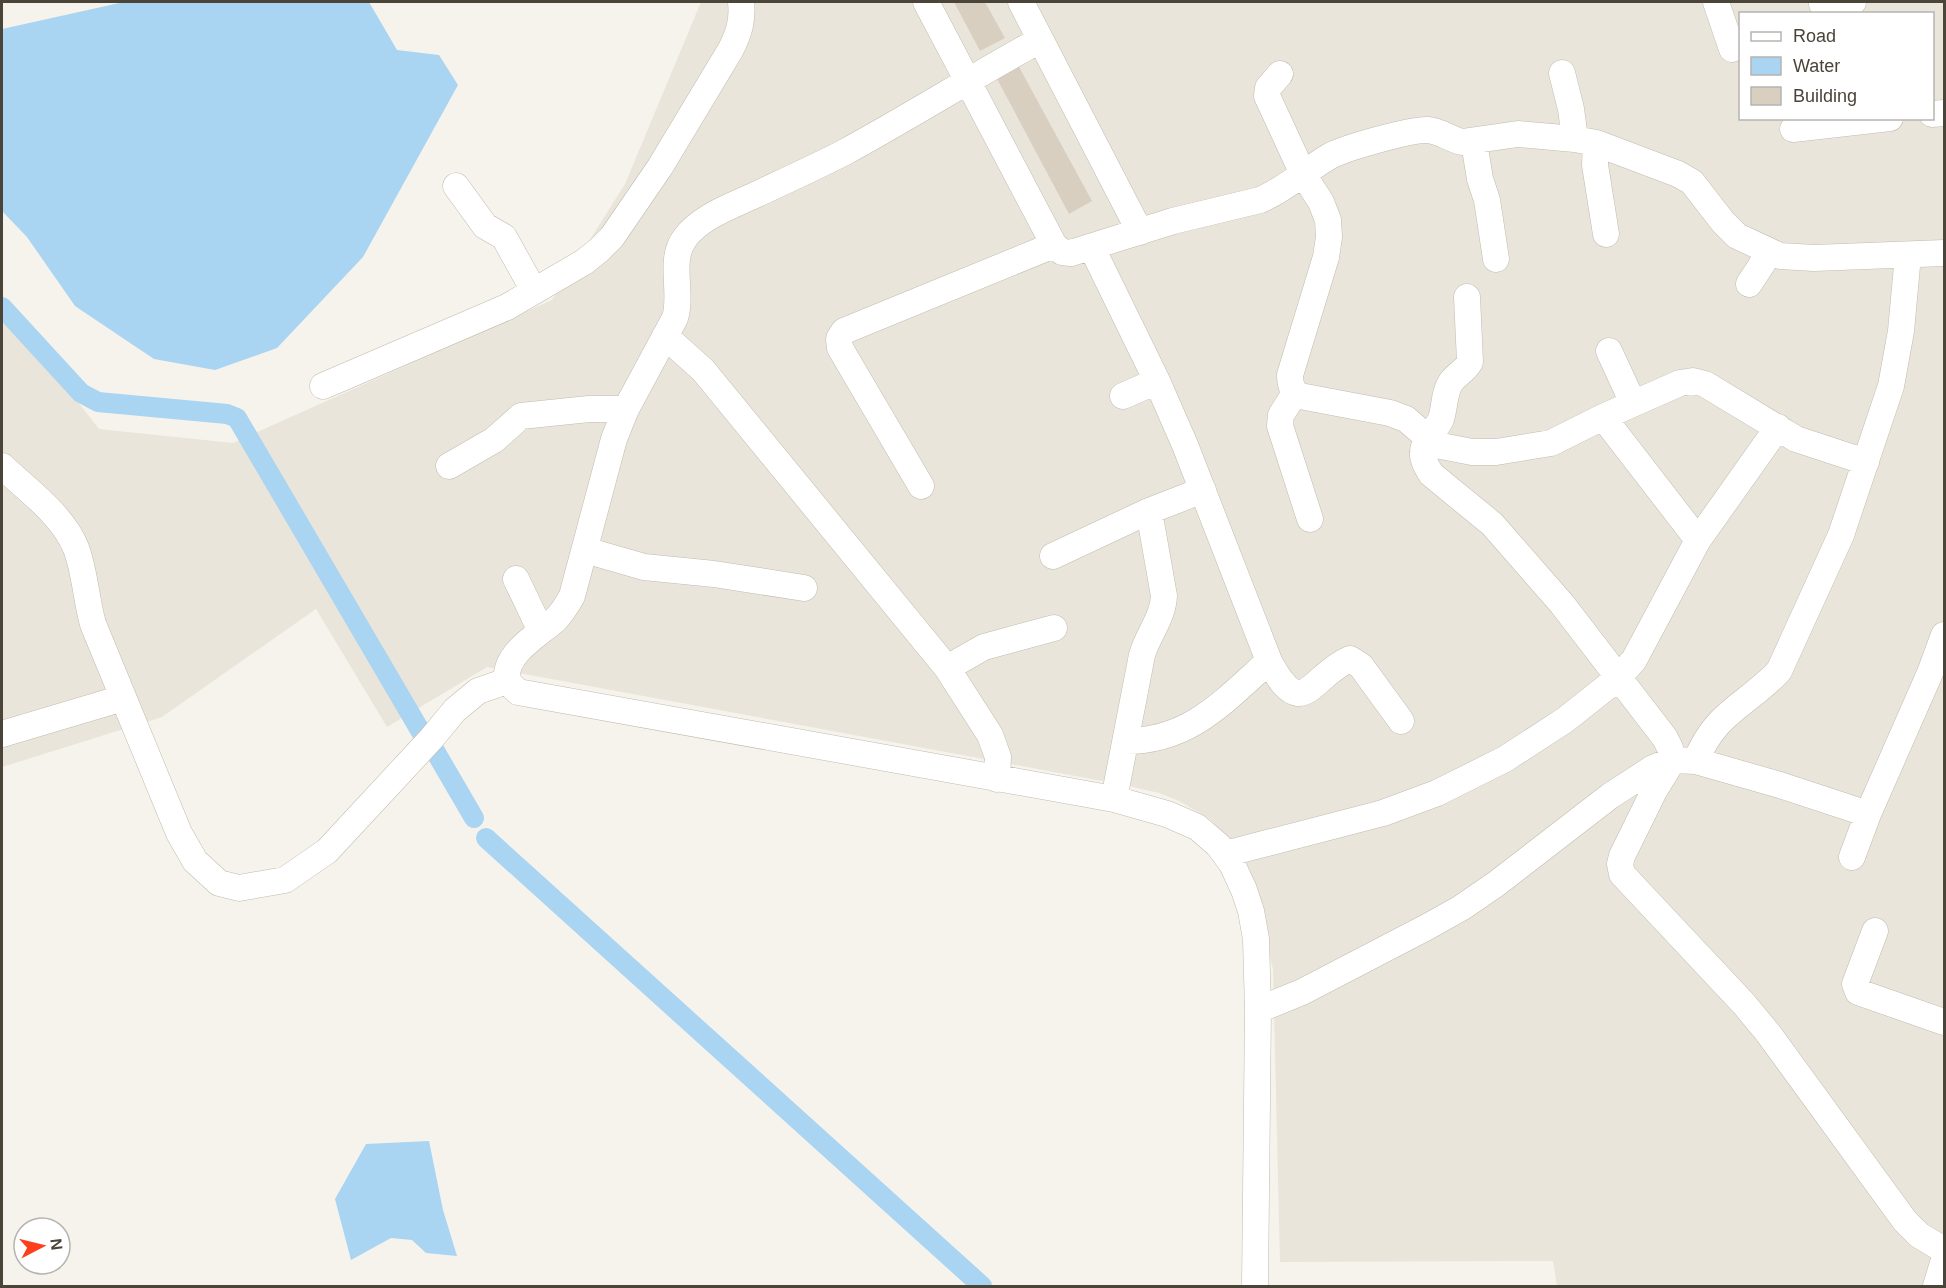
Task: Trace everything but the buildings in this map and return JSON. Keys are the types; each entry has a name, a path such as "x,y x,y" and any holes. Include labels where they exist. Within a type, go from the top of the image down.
{"street":[{"path":"323,386 507,307 584,262 599,250 612,237 660,167 731,49 740,30 741,2"},
{"path":"926,2 1054,245 1062,252 1071,253 1092,248 1140,232 1260,200 1340,152 1414,130 1437,132 1454,140 1474,142 1500,135 1518,134 1585,141 1678,174 1692,182 1737,236 1770,252 1794,258 1944,253"},
{"path":"1021,2 1140,232"},
{"path":"1716,2 1732,49"},
{"path":"1822,4 1853,2"},
{"path":"1040,40 846,151 728,208 701,223 686,236 677,256 677,309 626,409 606,466 572,596 564,611 508,665 507,681 518,692 1114,799 1167,814 1197,827 1225,854 1244,890 1251,911 1256,939 1258,1010 1255,1287"},
{"path":"1562,73 1571,109 1594,165 1606,234"},
{"path":"1280,74 1268,88 1267,96 1304,174 1321,202 1328,220 1329,237 1326,257 1290,375 1290,384 1295,393 1390,413 1406,419 1441,446 1472,452 1496,452 1551,443 1633,403 1680,383 1692,381 1705,384 1796,439 1866,462"},
{"path":"1793,129 1872,120"},
{"path":"1474,142 1480,179 1487,200 1496,259"},
{"path":"456,186 485,226 504,237 534,291"},
{"path":"921,486 840,348 838,339 844,331 1054,245"},
{"path":"1092,248 1157,381 1185,445 1277,677 1288,691 1298,694 1306,692 1341,663 1350,659 1361,666 1401,721"},
{"path":"1749,284 1770,252"},
{"path":"1908,255 1901,331 1891,386 1841,535 1788,655 1779,671 1765,686 1732,709 1713,728 1702,744 1654,791 1620,864 1622,874 1744,1004 1768,1033 1905,1221 1919,1235 1944,1250"},
{"path":"1467,297 1470,362 1447,389 1440,421 1428,438 1423,452 1425,463 1431,474 1492,524 1562,604 1665,738 1670,748 1684,761"},
{"path":"665,336 703,370 947,668 990,735 998,758 997,779"},
{"path":"1609,351 1633,403"},
{"path":"1123,396 1157,381"},
{"path":"1295,393 1281,414 1280,426 1310,519"},
{"path":"449,466 494,440 521,416 589,409 626,409"},
{"path":"1603,417 1698,540"},
{"path":"1225,854 1383,813 1437,793 1505,759 1564,720 1618,678 1634,660 1698,540 1778,427"},
{"path":"2,466 47,508 64,527 75,546 81,563 93,624 179,833 195,861 219,883 239,888 285,880 327,851 455,710 478,691 507,681"},
{"path":"1053,556 1149,511 1203,490"},
{"path":"1114,799 1144,648 1163,609 1164,596 1149,511"},
{"path":"585,550 644,567 714,574 804,588"},
{"path":"516,579 541,631"},
{"path":"947,668 984,647 1054,628"},
{"path":"1852,857 1868,814 1930,673 1944,634"},
{"path":"1126,741 1162,738 1194,724 1216,708 1269,661"},
{"path":"2,734 123,698"},
{"path":"1258,1010 1302,992 1461,908 1496,884 1610,796 1653,768 1684,761 1780,785 1868,814"},
{"path":"1875,931 1855,984 1858,992 1944,1022"},
{"path":"1936,1287 1944,1260"}],"shaded area":[{"path":"701,2 1944,2 1944,1286 1557,1286 1553,1261 1280,1262 1273,969 1250,876 1226,836 1210,819 1179,801 1159,793 487,667 387,727 316,609 162,717 2,767 2,305 99,429 233,443 552,300 625,184"}],"water":[{"path":"124,2 369,2 397,50 439,55 458,85 363,257 277,348 215,370 154,359 75,306 27,237 2,211 2,29"},
{"path":"429,1141 443,1210 457,1256 426,1253 412,1240 391,1238 351,1260 335,1199 366,1144"}],"waterway":[{"path":"2,307 81,393 98,402 227,414 237,418 421,732"},
{"path":"435,751 474,818"},
{"path":"486,838 982,1286"}]}
